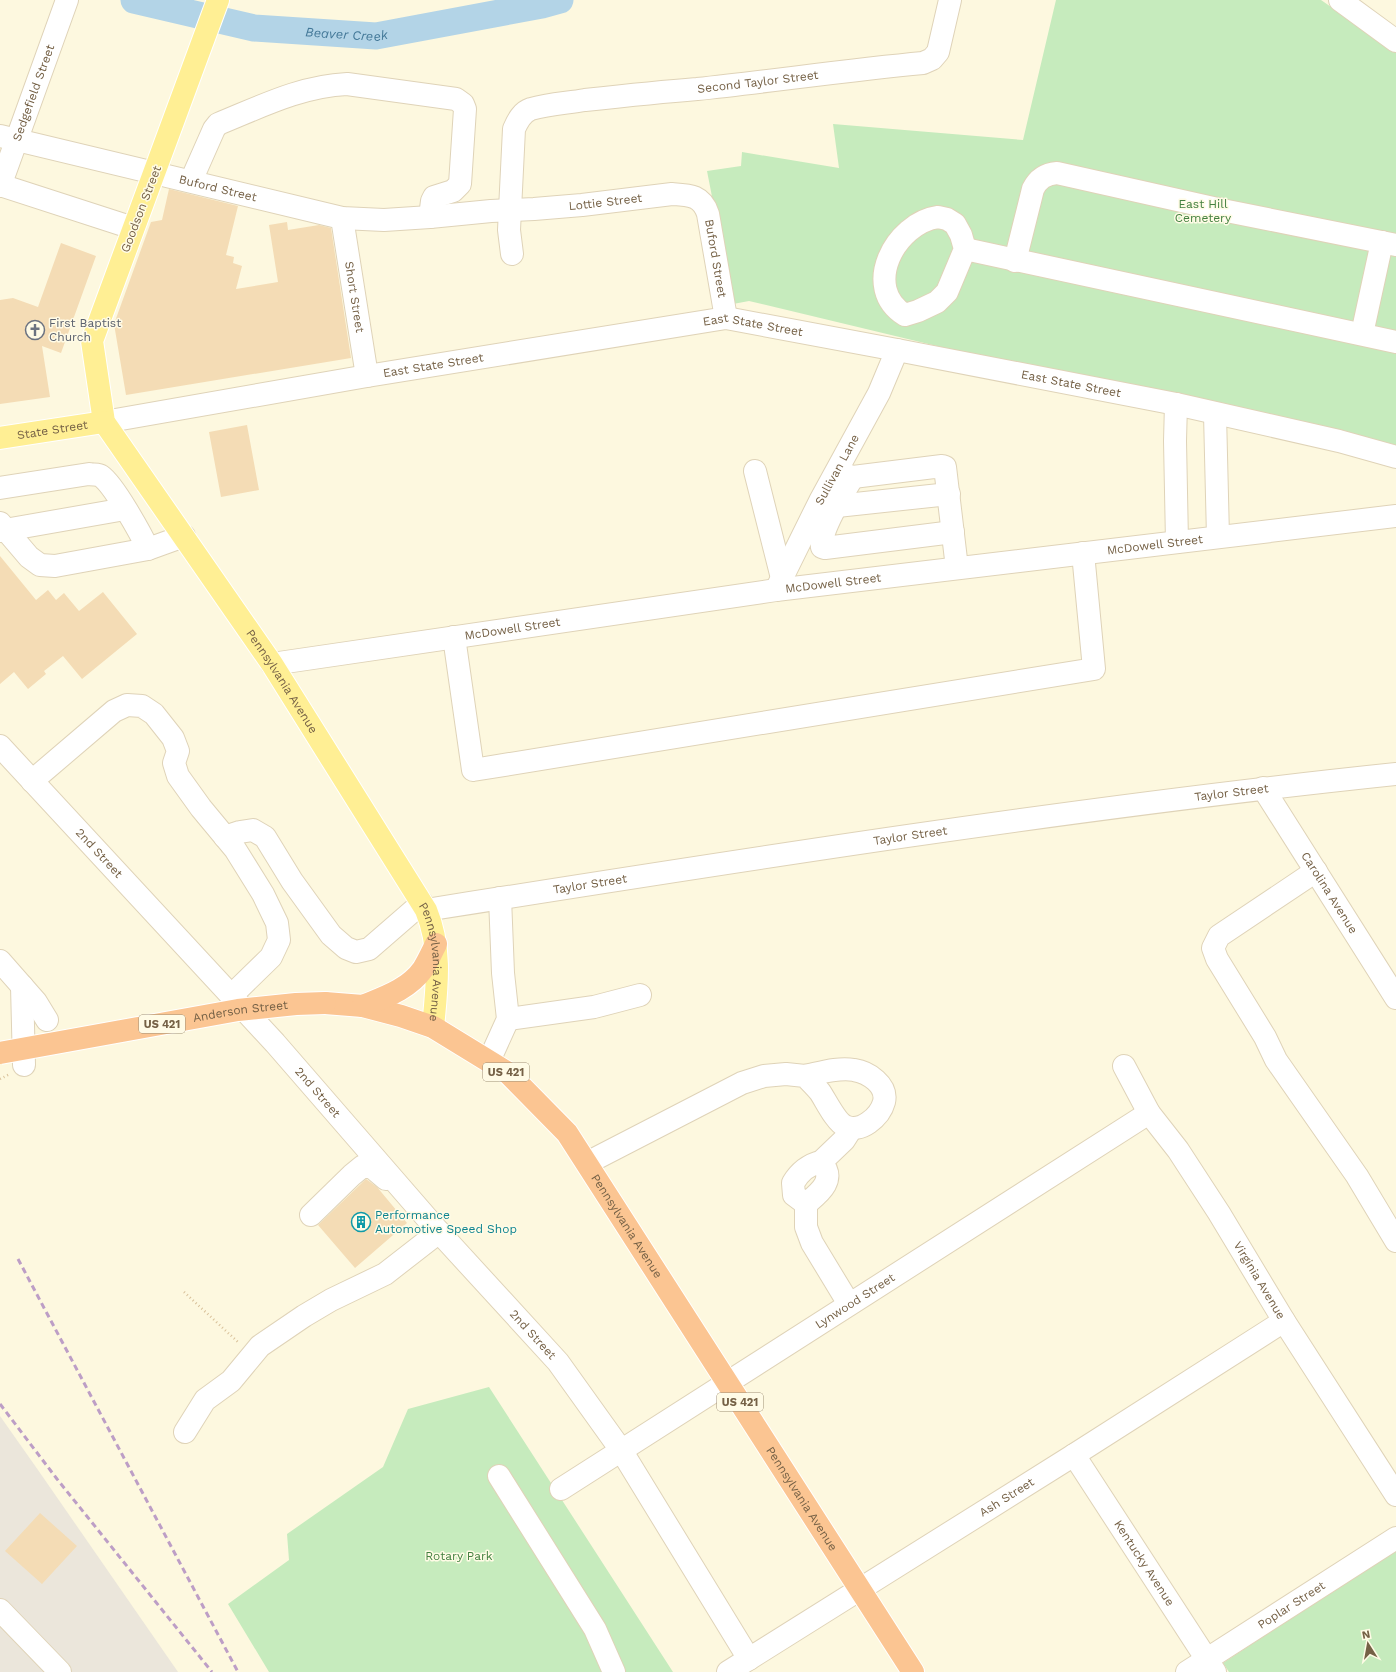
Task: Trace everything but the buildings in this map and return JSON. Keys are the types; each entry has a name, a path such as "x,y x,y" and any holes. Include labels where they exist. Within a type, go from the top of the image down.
{"highway":[{"path":"363,1006 397,991 416,978 436,944"},
{"name":"Anderson Street","path":"0,1053 238,1010 296,1004 325,1003 363,1006 401,1016 433,1027"},
{"name":"Pennsylvania Avenue","path":"433,1027 508,1073 567,1132 913,1672"}],"main road":[{"name":"Goodson Street","path":"104,422 92,341 218,0"},
{"name":"State Street","path":"0,438 104,422"},
{"name":"Pennsylvania Avenue","path":"104,422 272,664 424,906 432,924 436,944 438,977 433,1027"}],"street":[{"name":"Sedgefield Street","path":"0,186 8,137 59,23 67,0"},
{"name":"Second Taylor Street","path":"509,210 514,129 518,120 524,113 531,109 565,103 750,84 867,68 923,63 932,59 938,52 950,0"},
{"path":"1340,0 1396,41"},
{"path":"191,181 214,129 218,124 296,93 332,85 346,84 456,99 463,104 465,109 460,184 453,191 434,196 432,200 430,217"},
{"name":"Buford Street","path":"8,137 342,218"},
{"path":"1015,261 1033,189 1037,181 1043,176 1057,173 1222,210 1389,244 1362,334"},
{"path":"0,186 133,228"},
{"name":"Lottie Street","path":"342,218 384,220 430,217 575,205 672,194 691,195 700,201"},
{"name":"Buford Street","path":"700,201 708,214 726,318"},
{"path":"509,210 509,230 512,254"},
{"name":"Short Street","path":"342,218 367,376"},
{"path":"965,249 1396,342"},
{"name":"East State Street","path":"104,422 367,376 726,318 1176,404 1339,441 1396,457"},
{"name":"Sullivan Lane","path":"779,584 820,501 845,474 897,350"},
{"path":"1176,404 1175,441 1178,542"},
{"path":"1215,414 1218,537"},
{"path":"953,532 825,548 822,547 821,539 836,506 845,474 942,466 947,470 957,568"},
{"path":"755,471 779,584"},
{"path":"0,488 89,474 100,475 108,482 140,533 148,549"},
{"path":"836,506 949,494"},
{"path":"2,528 125,509"},
{"name":"McDowell Street","path":"272,664 454,637 779,584 957,568 1396,516"},
{"path":"2,528 29,557 40,565 55,566 148,549 184,536"},
{"path":"454,637 473,770 1094,669 1083,553"},
{"path":"32,781 114,711 127,705 142,706 154,714 173,738 178,751 174,763 178,776 201,808 235,849 263,894 277,923 278,940 271,957 232,996"},
{"name":"2nd Street","path":"0,746 275,1043 359,1142 433,1236 558,1362 621,1450 749,1659"},
{"name":"Taylor Street","path":"424,906 500,898 812,849 1263,788 1396,774"},
{"name":"Carolina Avenue","path":"1263,788 1396,998"},
{"path":"225,837 240,832 253,830 265,837 292,881 331,935 346,948 356,952 368,949 424,906"},
{"path":"1316,871 1219,936 1213,948 1217,959 1265,1037 1276,1060 1357,1176 1396,1241"},
{"path":"489,1061 508,1019 503,973 500,898"},
{"path":"0,961 39,1005 47,1020"},
{"path":"22,986 24,1065"},
{"path":"508,1019 594,1007 640,995"},
{"name":"Virginia Avenue","path":"1124,1066 1150,1113 1178,1150 1219,1213 1284,1321 1396,1495"},
{"path":"587,1163 742,1084 764,1076 786,1074 805,1076 831,1070 854,1070 872,1077 882,1087 884,1101 879,1113 863,1126 852,1129 842,1125 819,1091 805,1076"},
{"name":"Lynwood Street","path":"561,1489 848,1304 1150,1113"},
{"path":"848,1304 812,1243 806,1227 806,1204 823,1189 828,1177 825,1167 821,1162 844,1140 852,1129"},
{"path":"359,1142 363,1166"},
{"path":"311,1215 363,1166"},
{"path":"185,1432 205,1400 231,1381 260,1346 304,1316 331,1300 385,1274 433,1236 415,1217 388,1181 373,1168 363,1166"},
{"name":"Ash Street","path":"728,1672 1074,1455 1284,1321"},
{"name":"Kentucky Avenue","path":"1074,1455 1211,1666"},
{"path":"499,1476 595,1629 614,1672"},
{"name":"Poplar Street","path":"1187,1672 1211,1666 1396,1538"},
{"path":"0,1610 60,1672"}],"path":[{"path":"184,1292 245,1349 249,1359"}],"shaded area":[{"path":"0,1416 38,1470 178,1672 0,1672"}],"green space":[{"name":"East Hill Cemetery","path":"1056,0 1321,0 1396,52 1396,456 749,301 733,304 707,171 741,166 742,152 839,168 833,124 1023,140"},
{"name":"Rotary Park","path":"489,1387 673,1672 269,1672 228,1604 289,1560 287,1534 383,1467 408,1409"},
{"path":"1396,1549 1396,1672 1229,1672 1223,1663"}],"waterway":[{"name":"Beaver Creek","path":"134,0 254,28 376,36 542,5 560,0"}],"railway":[{"path":"18,1259 238,1672"},
{"path":"0,1404 57,1479 212,1672"}],"place":[{"name":"First Baptist Church","path":"35,330"},
{"name":"Performance Automotive Speed Shop","path":"361,1222"}]}
